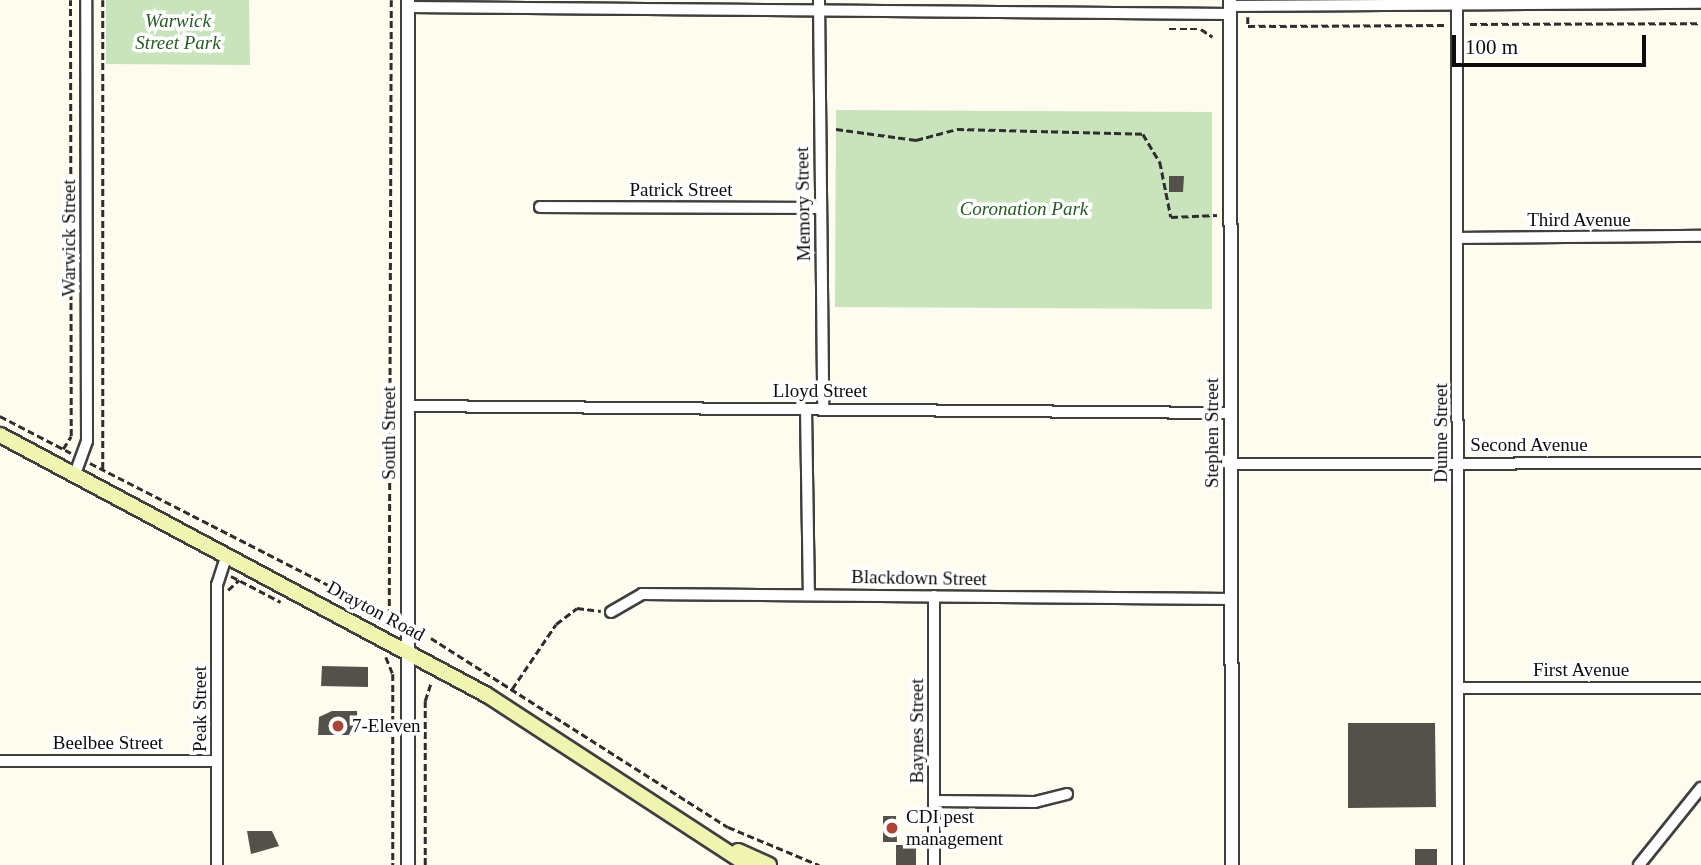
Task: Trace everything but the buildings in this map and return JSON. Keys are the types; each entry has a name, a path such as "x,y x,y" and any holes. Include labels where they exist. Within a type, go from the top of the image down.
{"main road":[{"name":"Drayton Road","path":"0,435 410,651 721,843"},
{"path":"721,843 775,864"},
{"path":"721,843 748,865"}],"street":[{"name":"Warwick Street","path":"75,474 83,459 86,0"},
{"path":"408,4 1230,6 1457,2 1701,3"},
{"name":"Dunne Street","path":"1457,2 1460,688 1458,865"},
{"name":"South Street","path":"408,4 408,865"},
{"name":"Memory Street","path":"819,6 823,409"},
{"name":"Stephen Street","path":"1230,6 1232,865"},
{"name":"Patrick Street","path":"540,206 821,208"},
{"name":"Third Avenue","path":"1458,238 1701,236"},
{"name":"Lloyd Street","path":"408,406 1231,413"},
{"path":"806,409 809,595"},
{"name":"Second Avenue","path":"1232,464 1701,463"},
{"name":"Peak Street","path":"217,865 217,585 227,555"},
{"name":"Blackdown Street","path":"611,612 642,594 1231,599"},
{"name":"Baynes Street","path":"934,596 934,865"},
{"name":"First Avenue","path":"1460,688 1701,688"},
{"name":"Beelbee Street","path":"0,761 217,761"},
{"path":"1639,865 1701,788"},
{"path":"935,801 1035,803 1067,794"}],"path":[{"path":"63,449 71,436 70,0"},
{"path":"103,0 103,469"},
{"path":"0,416 389,616 391,0"},
{"path":"1248,26 1701,23"},
{"path":"1169,29 1201,29 1213,37"},
{"path":"836,129 916,140 957,129 1143,134 1160,162 1171,217 1231,215"},
{"path":"512,689 556,624 577,608 611,612"},
{"path":"431,638 729,827 819,865"},
{"path":"390,661 393,865"},
{"path":"425,865 425,701 431,682"},
{"path":"775,864 787,853"}],"green space":[{"name":"Warwick Street Park","path":"106,0 249,0 250,65 106,64"},
{"name":"Coronation Park","path":"836,110 1212,112 1212,309 835,307"}],"place":[{"name":"7-Eleven","path":"338,726"},
{"name":"CDI pest management","path":"892,828"}]}
